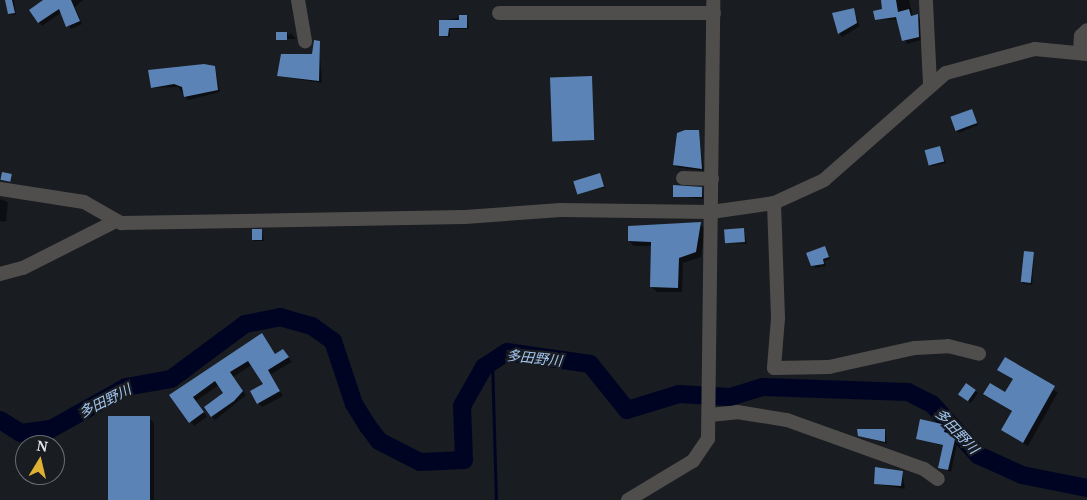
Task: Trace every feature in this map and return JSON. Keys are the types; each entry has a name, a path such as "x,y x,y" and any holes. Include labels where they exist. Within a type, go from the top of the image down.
{"street":[{"path":"298,0 305,41"},
{"path":"926,2 930,85"},
{"path":"499,13 714,6 710,415 702,453 628,500"},
{"path":"0,274 23,268 116,221 465,218 561,210 711,212 774,203 842,168 930,85 946,73 1013,53 1052,49 1084,54 1081,36 1087,30"},
{"path":"683,178 712,179"},
{"path":"0,189 71,199 116,221"},
{"path":"774,203 778,318 774,368 829,367 915,348 948,346 979,354"},
{"path":"710,415 737,412 787,420 924,469 938,479"}],"building":[{"path":"5,0 12,0 15,13 8,14"},
{"path":"43,0 71,0 80,21 66,27 59,9 38,23 29,10"},
{"path":"881,0 896,0 898,12 909,9 911,16 918,14 919,37 902,41 896,17 875,20 873,11 882,9"},
{"path":"854,8 857,23 838,34 832,13"},
{"path":"459,15 467,15 467,28 449,28 448,36 439,36 439,20 459,20"},
{"path":"276,32 287,32 287,40 276,40"},
{"path":"314,40 320,41 319,81 277,76 281,54 312,54"},
{"path":"204,64 215,66 218,90 184,97 182,87 174,84 151,88 148,70"},
{"path":"592,76 594,140 552,141 550,77"},
{"path":"972,109 977,123 956,131 950,117"},
{"path":"685,130 699,130 702,169 673,165 677,133"},
{"path":"940,146 944,161 929,166 925,150"},
{"path":"2,172 12,174 10,182 0,180"},
{"path":"600,173 604,186 577,195 573,181"},
{"path":"673,185 702,187 702,197 673,197"},
{"path":"701,222 696,252 679,258 678,288 650,287 651,242 628,241 628,226"},
{"path":"744,228 745,242 725,243 724,229"},
{"path":"252,229 262,229 262,240 252,240"},
{"path":"825,246 829,257 823,259 824,264 811,266 806,253"},
{"path":"1024,251 1034,252 1031,283 1021,282"},
{"path":"262,333 275,354 283,349 289,357 268,370 280,391 257,404 250,391 263,384 248,361 230,372 243,391 234,401 211,417 204,407 223,393 215,381 193,397 204,412 189,423 169,395"},
{"path":"1005,357 1055,386 1023,443 1001,430 1012,411 983,394 990,383 1005,392 1013,379 997,370"},
{"path":"966,383 976,390 968,401 958,394"},
{"path":"108,416 150,416 150,500 108,500"},
{"path":"920,419 946,425 944,432 956,435 948,470 938,468 943,445 916,439"},
{"path":"857,429 885,429 885,442 858,436"},
{"path":"875,467 903,471 901,486 874,484"}],"waterway":[{"name":"多田野川","path":"0,420 21,433 51,429 126,387 171,379 245,324 280,317 312,326 333,341 354,404 367,425 379,441 420,462 464,460 462,406 484,367 507,352 590,364 627,410 679,394 730,397 763,387 908,392 932,404 978,455 1022,475 1087,488"},
{"path":"492,359 496,500"}]}
